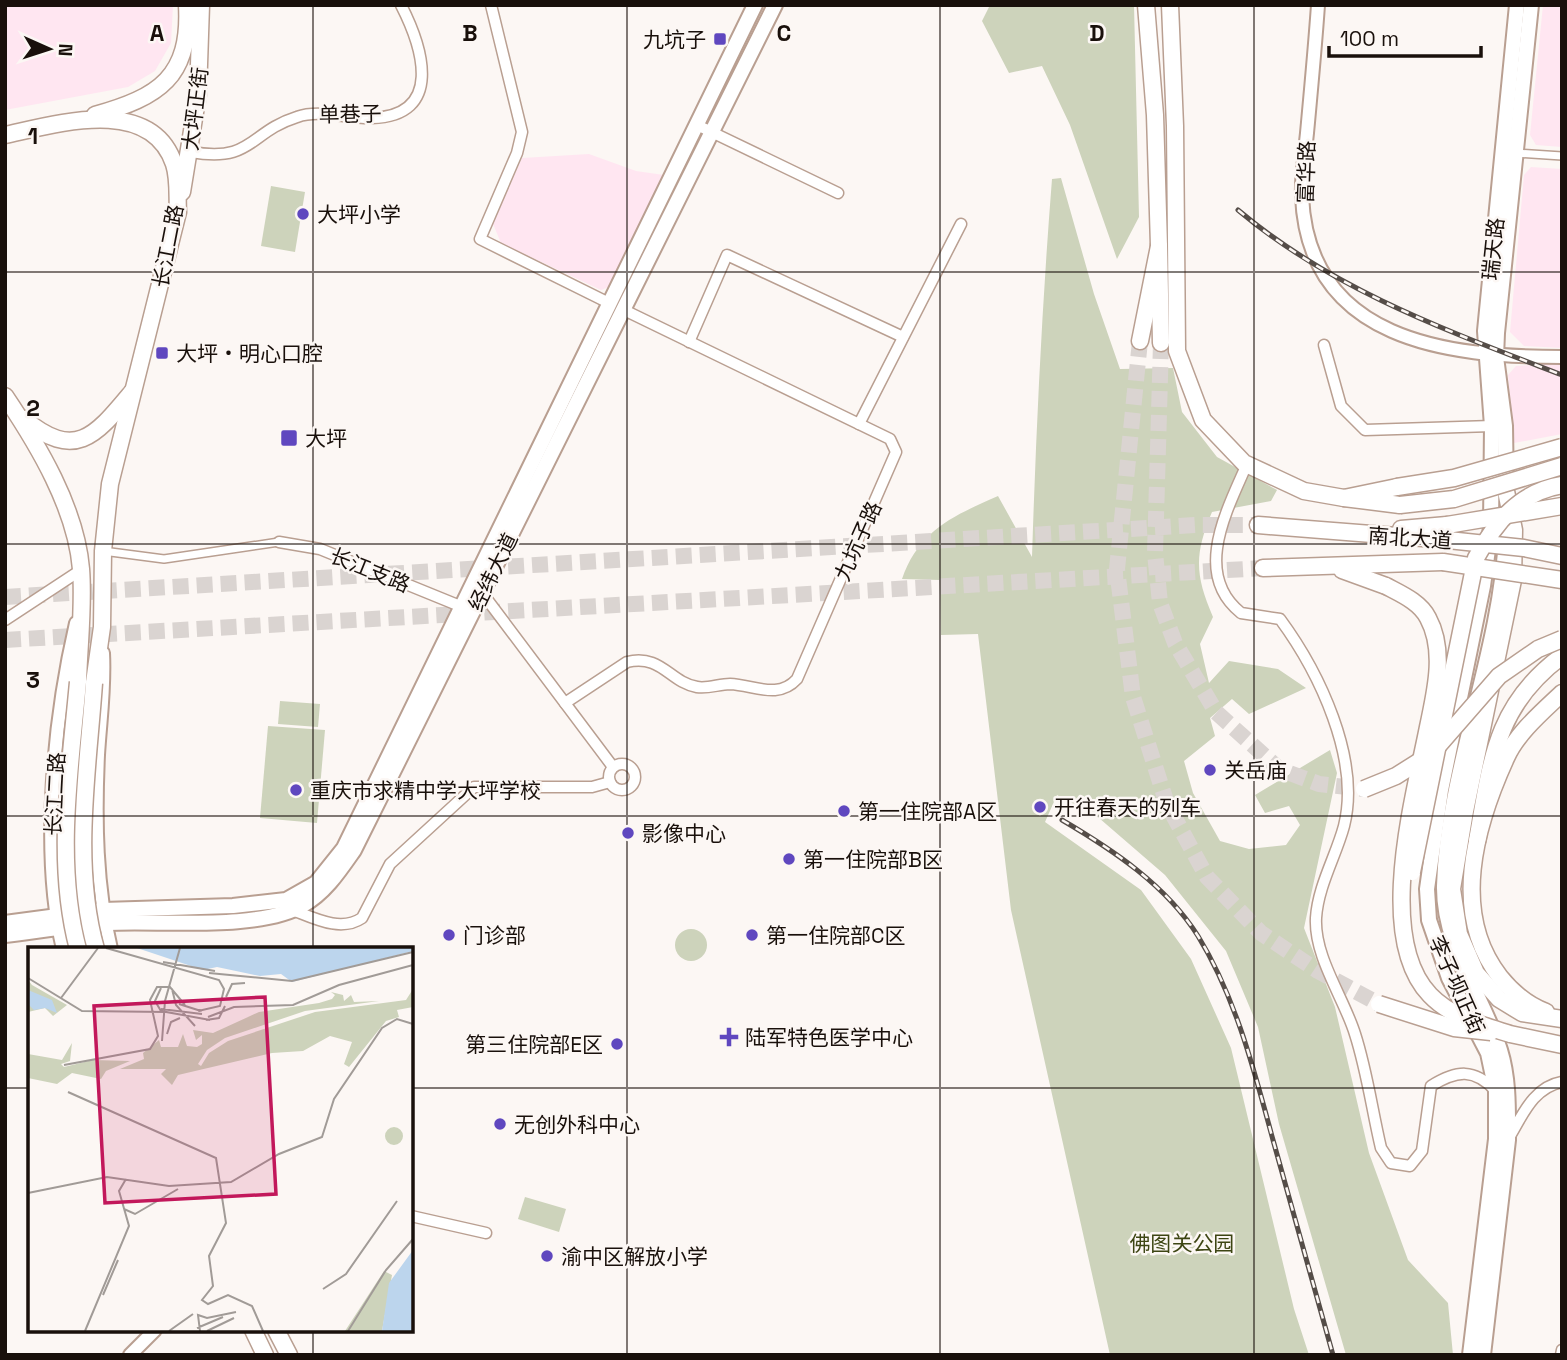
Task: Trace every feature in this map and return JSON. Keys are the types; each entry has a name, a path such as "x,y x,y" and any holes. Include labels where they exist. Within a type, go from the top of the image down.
{"main road":[{"name":"大坪正街","path":"86,118 140,101 172,77 184,52 187,5"},
{"name":"大坪正街","path":"178,212 191,152 201,65 201,5"},
{"name":"经纬大道","path":"57,923 269,904 301,894 316,883 344,848 755,5"},
{"name":"经纬大道","path":"104,917 253,919 292,910 322,891 354,850 775,5"},
{"path":"1146,5 1155,115 1161,343"},
{"path":"1170,5 1175,126 1177,351 1203,421 1247,464 1304,491 1344,498 1400,505 1454,499 1562,466"},
{"name":"瑞天路","path":"1499,492 1492,426 1490,356 1517,5"},
{"name":"瑞天路","path":"1499,492 1505,426 1490,356 1516,153 1531,5"},
{"name":"长江二路","path":"5,135 86,118 138,126 162,142 175,166 178,212 110,484 103,551 102,626 86,683 66,856 68,896 78,947"},
{"path":"1140,341 1159,246"},
{"name":"长江二路","path":"17,413 45,436 62,442 80,440 108,421 135,388"},
{"name":"长江二路","path":"5,396 39,453 71,524 81,570 86,683 84,841 90,927 95,947"},
{"path":"1344,498 1454,478 1562,447"},
{"path":"1401,914 1422,830 1476,558 1493,527 1516,504 1548,487 1562,485"},
{"path":"1499,492 1514,530 1515,556 1503,632 1465,811 1452,888 1459,934 1476,973 1499,999 1522,1013 1562,1019"},
{"name":"李子坝正街","path":"1470,1355 1496,1139 1496,1091 1488,1053 1449,978 1429,920 1427,889 1441,790 1483,586 1499,492"},
{"name":"李子坝正街","path":"1483,1355 1508,1140 1508,1104 1500,1050 1462,963 1447,917 1444,886 1455,802 1501,593 1499,492"},
{"path":"1448,533 1562,506"},
{"name":"南北大道","path":"1258,525 1347,533 1448,533 1562,556"},
{"name":"南北大道","path":"1263,568 1443,562 1562,580"},
{"path":"1309,565 1349,571 1386,586 1409,598 1428,616 1435,638 1436,688 1408,829 1401,914 1403,947 1416,979 1432,997 1462,1018 1510,1034"},
{"path":"1364,789 1396,776 1431,754 1499,676 1538,649 1562,639"},
{"path":"1562,656 1533,679 1511,710 1493,749 1472,874 1471,908 1479,942 1513,993 1536,1008 1562,1019"},
{"path":"1478,841 1507,756 1535,718 1562,693"},
{"path":"5,923 57,923"},
{"path":"5,936 57,923"},
{"path":"1379,1004 1454,1028 1510,1034 1562,1045"},
{"path":"254,1332 265,1355"},
{"path":"277,1332 289,1355"}],"street":[{"name":"单巷子","path":"191,152 215,156 244,150 301,115 374,119 402,111 416,100 422,79 417,39 401,5"},
{"path":"491,5 522,132 517,153 480,239 609,303"},
{"name":"富华路","path":"1318,5 1301,195 1308,238 1324,276 1343,299 1376,325 1435,347 1490,356 1562,357"},
{"path":"697,125 838,193"},
{"path":"1516,153 1562,156"},
{"path":"859,424 961,224"},
{"path":"688,342 727,255 903,337"},
{"name":"九坑子路","path":"565,703 627,663 639,660 657,664 695,687 732,684 774,691 790,687 797,679 897,452 890,439 624,310"},
{"path":"1324,345 1341,406 1365,430 1492,426"},
{"path":"1247,464 1217,538 1220,589 1241,613 1280,619 1326,694 1348,775 1344,825 1328,868 1316,919 1322,951 1355,1034 1381,1148 1391,1163 1410,1166 1422,1152 1431,1086 1448,1076 1469,1073 1484,1079 1496,1091"},
{"path":"103,551 164,559 279,542"},
{"name":"长江支路","path":"279,542 320,549 460,606"},
{"path":"5,620 81,570"},
{"path":"482,594 613,766"},
{"name":"长江二路","path":"63,947 57,923 52,869 54,805 62,682 81,598"},
{"name":"长江二路","path":"102,626 105,685 98,755 98,823 104,917 111,947"},
{"path":"613,766 628,766 634,772 634,781 625,790 616,789 610,782 609,773 613,766"},
{"path":"269,904 334,924 355,923 362,918 390,864 474,787 592,787 610,782"},
{"path":"1508,1140 1532,1098 1548,1086 1562,1082"},
{"path":"413,1216 486,1233"},
{"path":"133,1352 146,1332"},
{"path":"133,1352 153,1332"}],"shaded area":[{"path":"5,5 173,5 171,43 155,71 128,87 5,110"},
{"path":"1543,5 1562,5 1562,147 1536,145 1530,135"},
{"path":"589,154 636,171 664,175 609,287 601,290 501,243 493,224 522,158"},
{"path":"1531,167 1562,169 1562,348 1524,346 1510,332 1524,175"},
{"path":"1562,363 1562,434 1514,443 1508,375 1516,366"}],"green space":[{"path":"990,5 1134,5 1139,217 1117,259 1070,125 1042,66 1009,73 982,21"},
{"name":"佛图关公园","path":"1061,178 1094,294 1120,369 1173,368 1182,412 1217,457 1277,490 1271,501 1212,512 1202,541 1199,565 1203,589 1213,617 1200,644 1209,683 1229,661 1278,669 1306,688 1249,714 1232,699 1210,718 1215,736 1184,761 1193,793 1220,841 1249,849 1286,845 1300,825 1289,806 1265,813 1255,795 1330,750 1337,773 1304,928 1335,1007 1369,1153 1408,1260 1448,1303 1453,1355 1346,1355 1279,1124 1258,1027 1226,951 1165,875 1099,818 1057,795 1045,822 1141,890 1191,959 1231,1048 1294,1309 1309,1355 1110,1355 1011,910 978,634 941,635 940,580 902,579 909,562 928,536 952,518 998,496 1032,557 1052,179"},
{"path":"271,186 305,192 295,252 261,246"},
{"path":"280,701 320,704 318,727 278,724"},
{"path":"268,726 325,730 317,823 260,818"},
{"path":"691,929 702,934 707,945 702,956 691,961 680,956 675,945 680,934"},
{"path":"525,1197 566,1209 559,1232 518,1219"}],"tunnel":[{"path":"1140,341 1117,569 1133,697 1167,804 1207,877 1261,933 1318,971 1379,1004"},
{"path":"1161,343 1155,553 1160,603 1175,643 1216,712 1279,769 1319,784 1364,789"},
{"path":"5,597 1196,525 1258,525"},
{"path":"5,640 1263,568"}],"railway":[{"path":"1238,210 1275,238 1352,286 1434,325 1562,375"},
{"path":"1062,820 1119,856 1154,885 1185,918 1211,960 1233,1009 1251,1061 1333,1355"}],"place":[{"name":"九坑子","path":"720,39"},
{"name":"大坪小学","path":"303,214"},
{"name":"大坪‧明心口腔","path":"162,353"},
{"name":"大坪","path":"289,438"},
{"name":"关岳庙","path":"1210,770"},
{"name":"重庆市求精中学大坪学校","path":"296,790"},
{"name":"开往春天的列车","path":"1040,807"},
{"name":"第一住院部A区","path":"844,811"},
{"name":"影像中心","path":"628,833"},
{"name":"第一住院部B区","path":"789,859"},
{"name":"门诊部","path":"449,935"},
{"name":"第一住院部C区","path":"752,935"},
{"name":"陆军特色医学中心","path":"729,1037"},
{"name":"第三住院部E区","path":"617,1044"},
{"name":"无创外科中心","path":"500,1124"},
{"name":"渝中区解放小学","path":"547,1256"}]}
